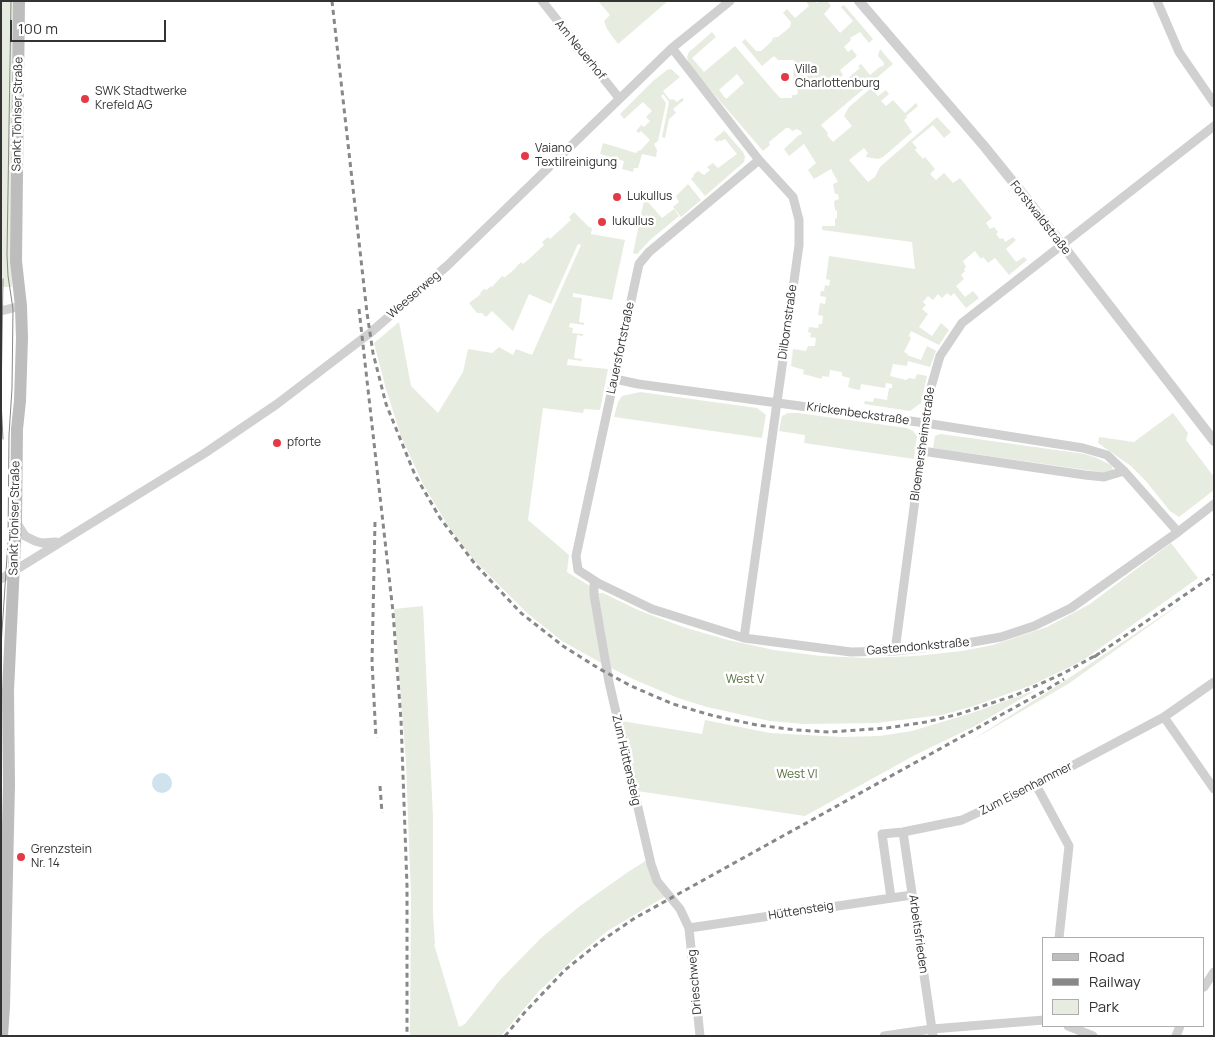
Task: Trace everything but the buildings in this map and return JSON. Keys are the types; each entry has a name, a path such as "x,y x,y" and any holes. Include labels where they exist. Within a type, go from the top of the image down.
{"main road":[{"name":"Sankt Töniser Straße","path":"2,1036 9,784 8,691 16,522 17,430 20,401 22,306 16,261 19,1"}],"street":[{"name":"Am Neuerhof","path":"542,1 619,98"},
{"name":"Weeserweg","path":"1,578 206,453 277,404 370,333 448,265 570,149 619,98 672,48 730,1"},
{"name":"Forstwaldstraße","path":"860,1 984,146 1214,441"},
{"path":"1157,1 1179,52 1214,102"},
{"name":"Dilbornstraße","path":"672,48 760,160 793,197 799,220 799,245 744,638"},
{"name":"Bloemersheimstraße","path":"895,651 929,394 940,356 962,324 1061,244 1214,126"},
{"name":"Lauersfortstraße","path":"594,581 578,570 576,556 636,273 642,260 760,160"},
{"path":"1,311 22,306"},
{"name":"Krickenbeckstraße","path":"615,379 925,423 1083,448 1107,455 1124,471 1178,532"},
{"path":"922,451 1104,477 1124,471"},
{"name":"Gastendonkstraße","path":"594,581 652,609 744,638 852,652 895,651 967,644 1001,637 1034,626 1071,608 1214,504"},
{"path":"16,522 25,536 35,541 42,543 61,541"},
{"name":"Zum Hüttensteig","path":"594,581 594,595 608,682 651,864 657,881 680,910 689,928"},
{"name":"Zum Eisenhammer","path":"890,898 882,834 904,832 962,820 1036,785 1164,717 1214,682"},
{"path":"1164,717 1214,789"},
{"path":"1036,785 1068,846 1060,937"},
{"name":"Arbeitsfrieden","path":"904,832 933,1032"},
{"name":"Hüttensteig","path":"689,928 912,895"},
{"name":"Drieschweg","path":"689,928 700,1036"},
{"path":"1205,986 1214,972"},
{"path":"884,1036 1042,1020"},
{"path":"1070,1027 1093,1036"}],"green space":[{"path":"1,1 13,1 12,287 1,287"},
{"path":"598,1 668,1 618,44 607,29 604,21 610,15"},
{"path":"806,1 817,3 827,1 831,6 824,14 840,33 853,21 841,7 844,5 873,39 869,43 860,32 850,38 851,40 844,47 848,52 852,49 857,56 840,70 843,75 833,83 836,88 860,68 858,66 861,64 870,75 881,66 883,67 884,63 878,56 880,49 893,64 821,125 833,142 852,126 844,116 849,107 871,88 878,96 886,90 889,94 881,101 886,106 893,100 905,113 916,103 918,106 904,120 912,132 883,157 878,159 866,157 868,153 864,148 849,160 868,182 875,177 880,167 937,117 951,132 944,138 933,125 912,142 917,148 915,150 923,159 925,157 935,169 930,174 936,180 944,173 953,183 960,178 992,218 986,223 990,229 994,227 998,232 996,234 1000,239 1003,238 1005,242 1013,237 1016,240 1006,249 1016,262 1024,257 1027,260 1009,275 995,258 988,263 983,257 981,259 975,251 963,261 966,267 961,275 964,279 956,286 965,297 973,291 979,298 966,308 954,293 951,296 947,293 942,298 938,294 933,300 928,296 923,302 926,305 922,309 928,314 919,327 932,336 941,323 949,330 939,345 911,331 909,336 911,338 904,352 921,360 927,346 935,350 930,367 908,361 907,366 893,364 890,376 906,380 909,378 915,379 917,374 927,376 921,403 910,411 864,404 865,401 873,402 874,398 887,400 889,388 892,388 892,384 886,383 885,388 861,384 860,390 854,389 848,387 850,378 842,376 842,372 830,370 829,377 822,376 822,379 803,374 804,370 791,366 793,349 806,351 808,346 815,346 816,338 810,337 811,333 808,332 809,327 818,328 819,324 822,324 823,316 818,315 820,303 825,304 826,297 820,296 821,291 824,291 825,285 829,286 830,280 826,279 829,256 915,269 912,242 822,230 822,226 835,226 835,219 837,218 834,201 839,199 838,194 835,194 833,184 838,182 831,169 814,179 808,170 816,163 804,144 789,156 784,149 801,135 802,132 797,129 792,131 786,128 769,142 770,145 763,151 689,65 687,57 689,52 712,32 716,37 692,58 704,72 735,46 780,98 792,98 792,95 796,95 798,92 796,87 793,86 794,60 778,60 774,56 762,66 742,42 745,39 756,51 761,51 772,41 773,37 777,41 774,37 778,37 790,27 791,22 783,13 787,9 795,18 809,6","holes":["737,74 744,83 726,99 719,90"]},
{"path":"671,69 680,77 663,91 670,100 673,99 677,102 682,98 684,100 673,109 676,113 669,119 665,138 662,137 669,102 663,94 661,96 666,103 658,141 654,144 657,150 656,157 642,154 638,168 634,168 633,172 622,169 624,161 600,154 603,143 636,153 640,151 650,140 641,131 639,133 636,131 641,125 644,127 650,121 646,117 652,111 643,102 624,119 620,114 653,81"},
{"path":"723,129 743,152 744,162 705,196 691,179 693,175 698,171 704,175 710,170 707,167 713,163 718,168 737,154 725,139 717,142 714,139 724,131"},
{"path":"688,184 701,200 681,217 673,207 679,202 676,196"},
{"path":"644,201 647,201 662,218 674,209 679,216 650,240 637,254 633,253"},
{"path":"574,212 592,228 591,234 625,240 612,300 573,293 573,297 582,298 579,322 584,323 584,325 570,323 569,327 573,328 572,333 583,334 583,336 577,335 574,358 582,359 582,361 568,359 567,365 608,369 600,410 584,409 583,413 543,408 528,520 569,555 567,572 590,586 605,665 562,641 527,613 473,559 450,529 423,484 401,436 374,343 399,322 411,386 438,413 463,372 468,349 492,353 499,347 513,355 516,349 532,355 581,245 578,244 551,304 529,294 513,331 492,311 486,317 482,313 477,313 469,303 481,294 484,289 487,290 492,287 502,276 506,278 521,262 523,264 528,260 544,245 542,242 548,237 550,239 571,220 569,217"},
{"path":"640,392 757,408 766,415 762,438 614,417 618,402 622,396"},
{"path":"788,413 907,428 917,436 914,459 804,443 805,435 779,431 782,416"},
{"path":"1173,413 1188,433 1186,440 1214,477 1214,490 1179,517 1170,511 1131,466 1098,443 1099,437 1134,442"},
{"path":"941,434 1085,454 1111,465 1113,469 1107,473 933,448 935,436"},
{"name":"West V","path":"1171,543 1198,578 1082,661 1032,685 974,706 942,715 876,723 803,724 770,721 707,707 678,698 635,680 611,668 598,593 603,593 638,610 683,627 728,640 774,650 821,656 868,658 916,656 962,651 993,645 1047,627 1090,604"},
{"path":"1190,597 1068,684 969,742 1066,680"},
{"path":"423,606 433,817 434,944 459,1027 465,1024 500,980 541,938 580,906 647,860 666,896 609,930 580,953 539,991 501,1036 410,1036 411,896 406,762 394,609"},
{"name":"West VI","path":"1036,690 975,726 915,755 805,816 637,791 621,721 702,734 705,720 770,733 842,737 879,736 912,731 972,713"}],"water":[{"path":"162,773 169,776 172,783 169,790 162,793 155,790 152,783 155,776"}],"tram line":[{"path":"1,646 8,542 9,435 12,388 13,309 7,255 11,1"},
{"path":"3,279 1,401 3,439"}],"railway":[{"path":"332,1 367,313 373,353 386,404 415,475 440,518 475,564 521,613 563,646 598,668 631,686 673,704 714,716 757,725 796,730 829,732 887,728 926,722 959,714 1016,695 1064,673 1100,653"},
{"path":"359,309 393,612 401,720 407,886 407,1036"},
{"path":"375,522 372,662 376,738"},
{"path":"1094,657 1214,575"},
{"path":"505,1036 565,970 601,941 635,918 1064,679"},
{"path":"380,786 382,813"}],"place":[{"name":"Villa Charlottenburg","path":"785,77"},
{"name":"SWK Stadtwerke Krefeld AG","path":"85,99"},
{"name":"Vaiano Textilreinigung","path":"525,156"},
{"name":"Lukullus","path":"617,197"},
{"name":"lukullus","path":"602,222"},
{"name":"pforte","path":"277,443"},
{"name":"Grenzstein Nr. 14","path":"21,857"}]}
